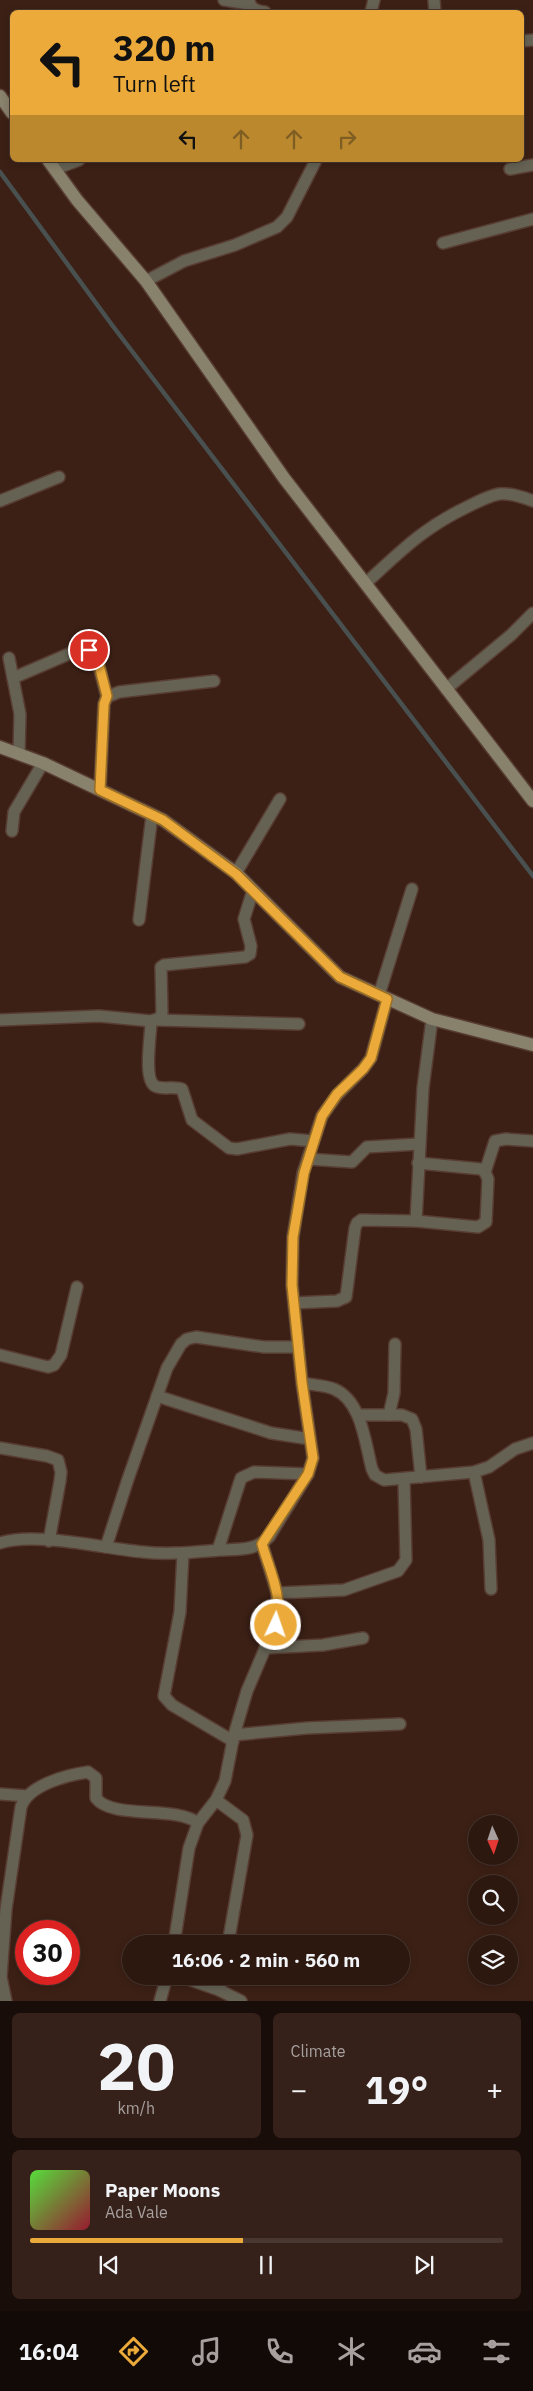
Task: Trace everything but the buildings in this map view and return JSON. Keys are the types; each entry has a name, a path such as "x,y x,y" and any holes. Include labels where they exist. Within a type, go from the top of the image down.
{"street":[{"path":"224,0 249,2"},
{"path":"0,96 10,110"},
{"path":"65,162 51,164 77,200 146,281 284,478 533,801"},
{"path":"146,281 184,261 235,245 276,228 287,217 313,162"},
{"path":"510,169 533,165"},
{"path":"444,243 533,219"},
{"path":"0,501 59,477"},
{"path":"366,583 417,536 438,521 500,494 514,495 533,501"},
{"path":"446,689 511,635 533,612"},
{"path":"13,678 78,650 89,650 96,655 107,696 104,704 100,790"},
{"path":"9,658 20,714 19,754"},
{"path":"107,696 119,692 214,681"},
{"path":"0,747 43,763 163,820 236,874 340,977 432,1019 533,1045"},
{"path":"12,831 14,812 43,763"},
{"path":"236,874 280,799"},
{"path":"139,920 152,815"},
{"path":"0,1543 17,1539 143,1552 182,1553 248,1549 262,1544 308,1474 313,1458 302,1383 294,1303 293,1237 300,1190 313,1141 322,1116 371,1058 383,997 412,889"},
{"path":"154,1021 160,1018 162,1013 160,967 164,965 245,957 250,954 251,946 244,919 253,890"},
{"path":"0,1020 99,1016 154,1021 298,1024"},
{"path":"416,1221 423,1088 432,1019"},
{"path":"154,1021 148,1073 150,1081 158,1087 182,1089 192,1120 223,1146 237,1149 290,1139 313,1141"},
{"path":"485,1172 495,1141 506,1139 533,1141"},
{"path":"308,1159 352,1162 367,1147 419,1144"},
{"path":"294,1303 337,1301 346,1296 356,1223 367,1219 416,1221 478,1227 483,1225 487,1217 487,1175 485,1172 481,1169 418,1163"},
{"path":"0,1354 48,1367 54,1365 61,1355 78,1287"},
{"path":"106,1547 173,1354 187,1339 203,1338 264,1347 298,1347"},
{"path":"390,1415 394,1393 395,1344"},
{"path":"302,1383 332,1388 339,1392 358,1415 374,1475 384,1480 404,1480 474,1472 489,1467 515,1449 533,1443"},
{"path":"157,1396 271,1433 310,1439"},
{"path":"358,1415 408,1416 415,1424 421,1477"},
{"path":"0,1448 47,1456 58,1460 61,1472 50,1541"},
{"path":"218,1550 241,1478 254,1472 308,1474"},
{"path":"474,1472 489,1540 491,1589"},
{"path":"277,1593 344,1590 398,1571 406,1560 404,1480"},
{"path":"175,1935 189,1848 198,1823 216,1800 227,1774 234,1738 247,1691 278,1618 277,1593 262,1544"},
{"path":"182,1553 180,1612 164,1696 172,1705 234,1738 307,1728 400,1724"},
{"path":"265,1648 314,1646 363,1638"},
{"path":"0,1794 27,1796 59,1778 88,1772 96,1778 96,1798 103,1805 125,1810 188,1817 198,1823"},
{"path":"6,2001 1,1977 6,1909 21,1808 27,1796"},
{"path":"216,1800 243,1820 247,1835 230,1935"},
{"path":"160,2001 164,1985"},
{"path":"205,1985 241,2001"},
{"path":"219,1990 220,1985"}],"waterway":[{"path":"0,172 112,325 533,876"}],"route":[{"path":"89,650 96,655 107,696 104,704 100,790 163,820 236,874 340,977 387,999 371,1058 363,1069 337,1094 322,1116 300,1190 293,1237 292,1285 302,1383 313,1458 308,1474 269,1537 262,1544 277,1593 278,1618 276,1625"}]}
